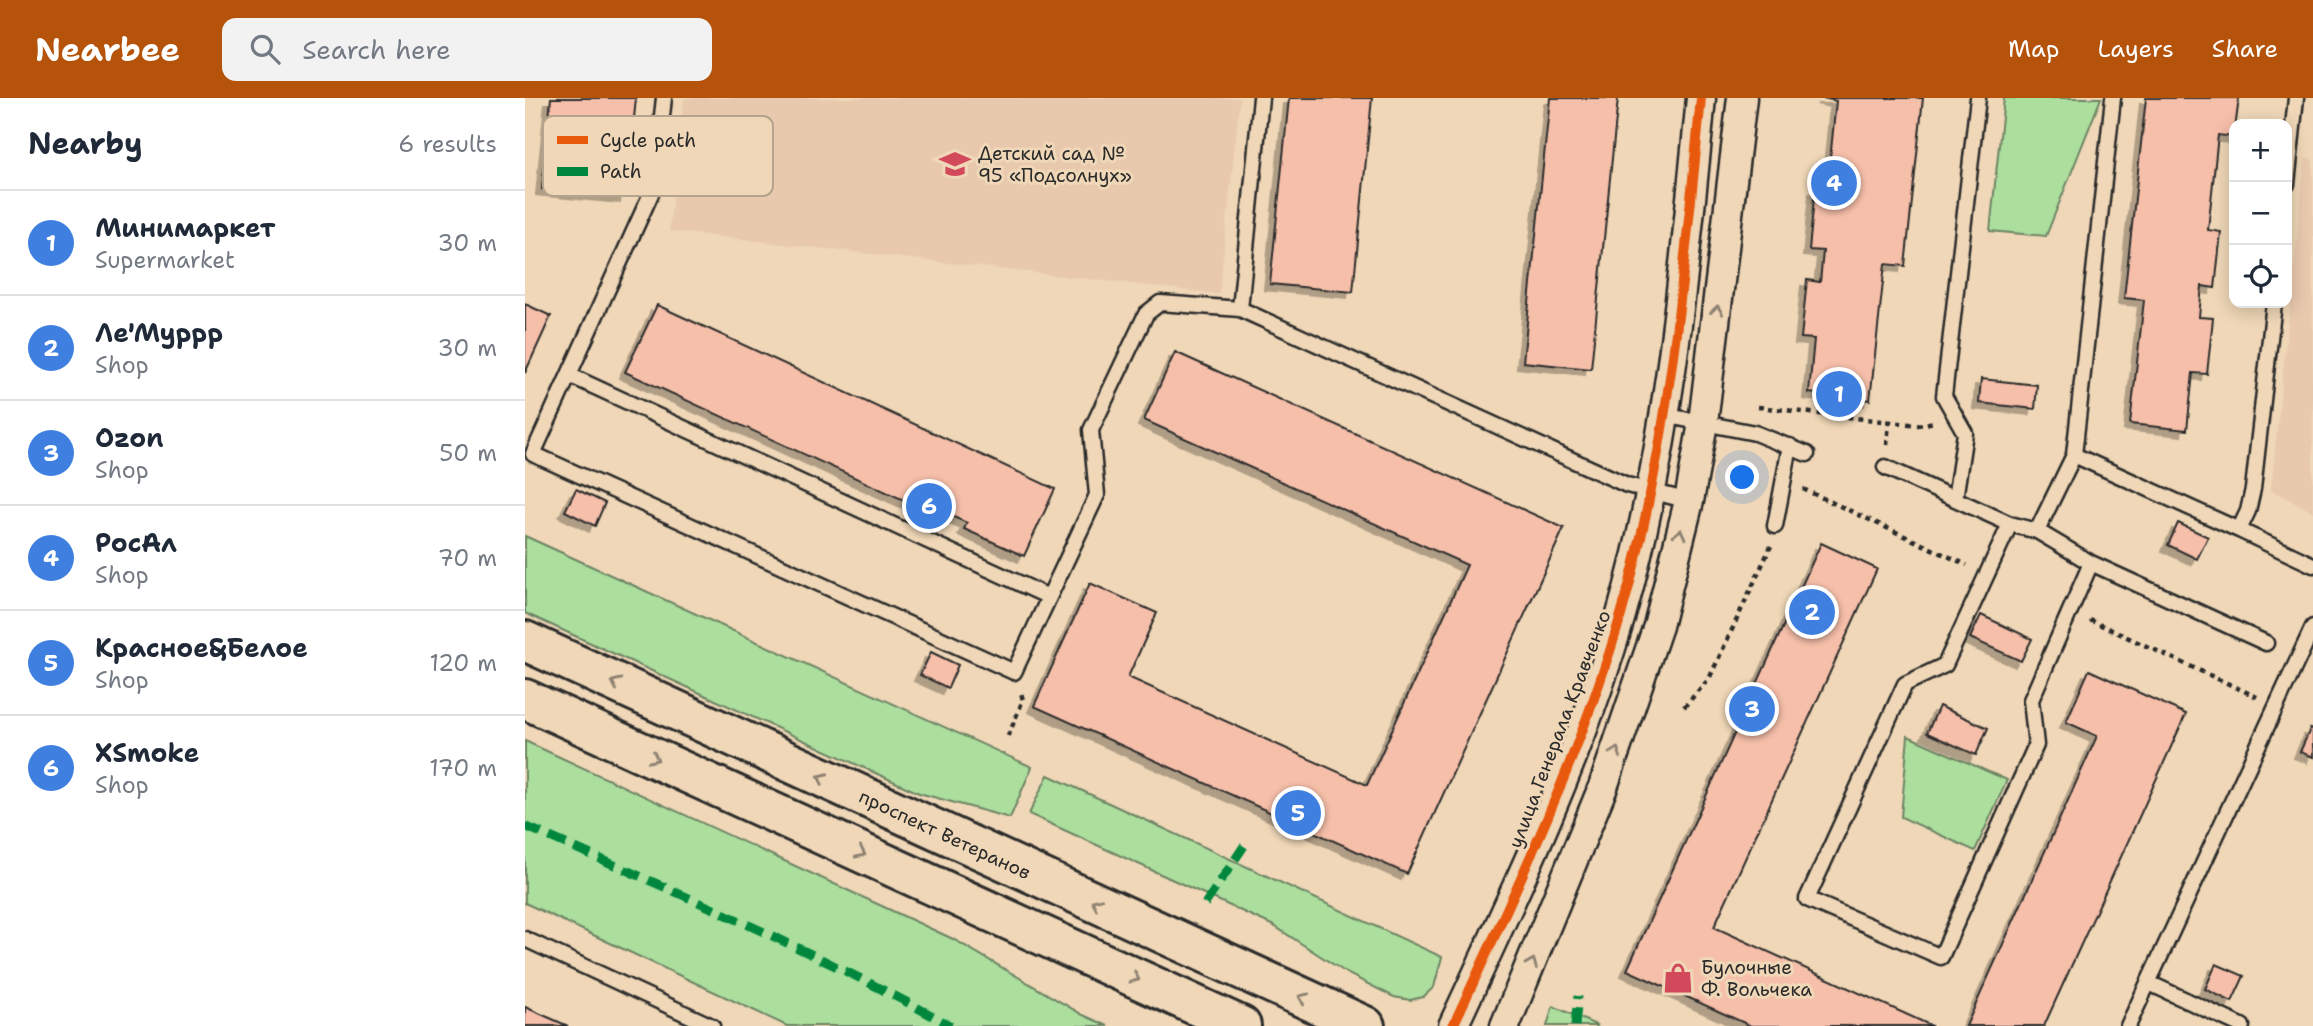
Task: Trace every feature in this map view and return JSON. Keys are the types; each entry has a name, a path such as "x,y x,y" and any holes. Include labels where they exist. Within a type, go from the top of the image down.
{"main road":[{"name":"проспект Ветеранов","path":"525,641 1365,1026"},
{"path":"525,699 1241,1026"}],"street":[{"name":"улица Генерала Кравченко","path":"1453,1026 1552,808 1621,615 1651,492 1663,415 1686,249 1701,98"},
{"path":"1505,1026 1581,842 1629,715 1658,626 1689,501 1703,423 1742,98"}],"lane":[{"path":"662,116 664,98"},
{"path":"1240,309 1261,98"},
{"path":"1955,499 1965,433 1944,396 1978,98"},
{"path":"2038,531 2074,455 2113,98"},
{"path":"2287,182 2296,98"},
{"path":"650,196 533,454 1014,672 1097,495 1091,429 1146,314 1160,303 1240,309 1627,485 1689,501"},
{"path":"2239,530 2248,511 2253,489 2273,308"},
{"path":"569,375 1049,597"},
{"path":"1663,415 1755,433 1807,454"},
{"path":"1775,526 1790,446"},
{"path":"2074,455 2313,565"},
{"path":"1885,467 2010,524 2038,531 2091,563 2266,643"},
{"path":"2010,524 1945,665 1905,684 1807,898 1941,957 2036,745 2031,700 2091,563"},
{"path":"2129,1026 2313,627"},
{"path":"525,939 712,1026"},
{"path":"2149,983 2242,1026"}],"path":[{"path":"1758,407 1918,425 1957,418"},
{"path":"1783,479 1987,574"},
{"path":"1684,706 1709,679 1771,548 1775,526"},
{"path":"2070,611 2276,706"},
{"path":"1008,736 1023,700"}],"shaded area":[{"name":"Детский сад № 95 «Подсолнух»","path":"684,98 1240,98 1219,294 669,231 673,196 773,196 773,116 682,116"},
{"path":"2305,158 2313,159 2313,512 2271,490 2290,308 2292,308"}],"green space":[{"path":"2004,98 2101,98 2046,236 1990,231"},
{"path":"525,536 1032,767 1010,818 919,793 525,613"},
{"path":"1908,736 2007,780 1975,851 1901,817"},
{"path":"525,741 953,939 1083,1015 1108,1026 787,1026 525,903"},
{"path":"1048,775 1442,957 1434,987 1423,997 1410,1000 1394,997 1348,974 1274,926 1029,814"},
{"path":"1553,1006 1598,1026 1547,1026"}],"building":[{"path":"551,98 636,98 634,116 549,116"},
{"path":"1289,98 1372,98 1353,292 1270,284"},
{"path":"1550,98 1618,98 1591,369 1523,362"},
{"path":"1823,98 1923,98 1905,266 1885,264 1870,400 1809,393 1814,339 1801,338 1807,280 1820,282 1823,251 1809,250 1815,188 1827,190 1836,101"},
{"path":"2146,98 2239,98 2236,119 2229,119 2229,136 2218,135 2208,230 2221,232 2215,288 2202,286 2199,317 2213,318 2207,374 2193,373 2187,430 2130,424 2144,300 2124,298"},
{"path":"525,304 551,316 525,373"},
{"path":"657,305 1055,489 1024,556 964,529 967,523 923,503 921,508 625,372"},
{"path":"1175,352 1564,528 1407,874 1034,706 1090,583 1157,613 1128,677 1367,785 1467,565 1144,420"},
{"path":"1981,379 2037,385 2035,409 1979,403"},
{"path":"576,489 605,503 595,526 565,511"},
{"path":"2178,523 2208,537 2197,559 2168,545"},
{"path":"1821,543 1877,569 1714,927 1932,1026 1751,1026 1627,970"},
{"path":"1981,615 2032,639 2021,661 1970,638"},
{"path":"931,652 958,665 948,688 920,675"},
{"path":"2089,670 2186,714 2044,1026 1966,1026 2097,736 2066,722"},
{"path":"1939,706 1988,728 1976,755 1927,733"},
{"path":"2310,729 2313,730 2313,757 2300,752"},
{"path":"2216,964 2244,976 2232,1002 2205,989"},
{"path":"525,1007 568,1026 525,1026"}],"marked path":[{"path":"525,826 794,946 951,1026"},
{"path":"1205,904 1244,846"},
{"path":"1575,1026 1578,996"}],"cycle path":[{"path":"1453,1026 1523,875 1566,772 1605,668 1638,552 1673,359 1701,98"}],"place":[{"name":"Детский сад № 95 «Подсолнух»","path":"955,164"},
{"name":"РосАл","path":"1834,183"},
{"name":"Минимаркет","path":"1839,394"},
{"name":"XSmoke","path":"929,506"},
{"name":"Ле'Муррр","path":"1812,612"},
{"name":"Ozon","path":"1752,709"},
{"name":"Красное&Белое","path":"1298,813"},
{"name":"Булочные Ф. Вольчека","path":"1678,978"}]}
